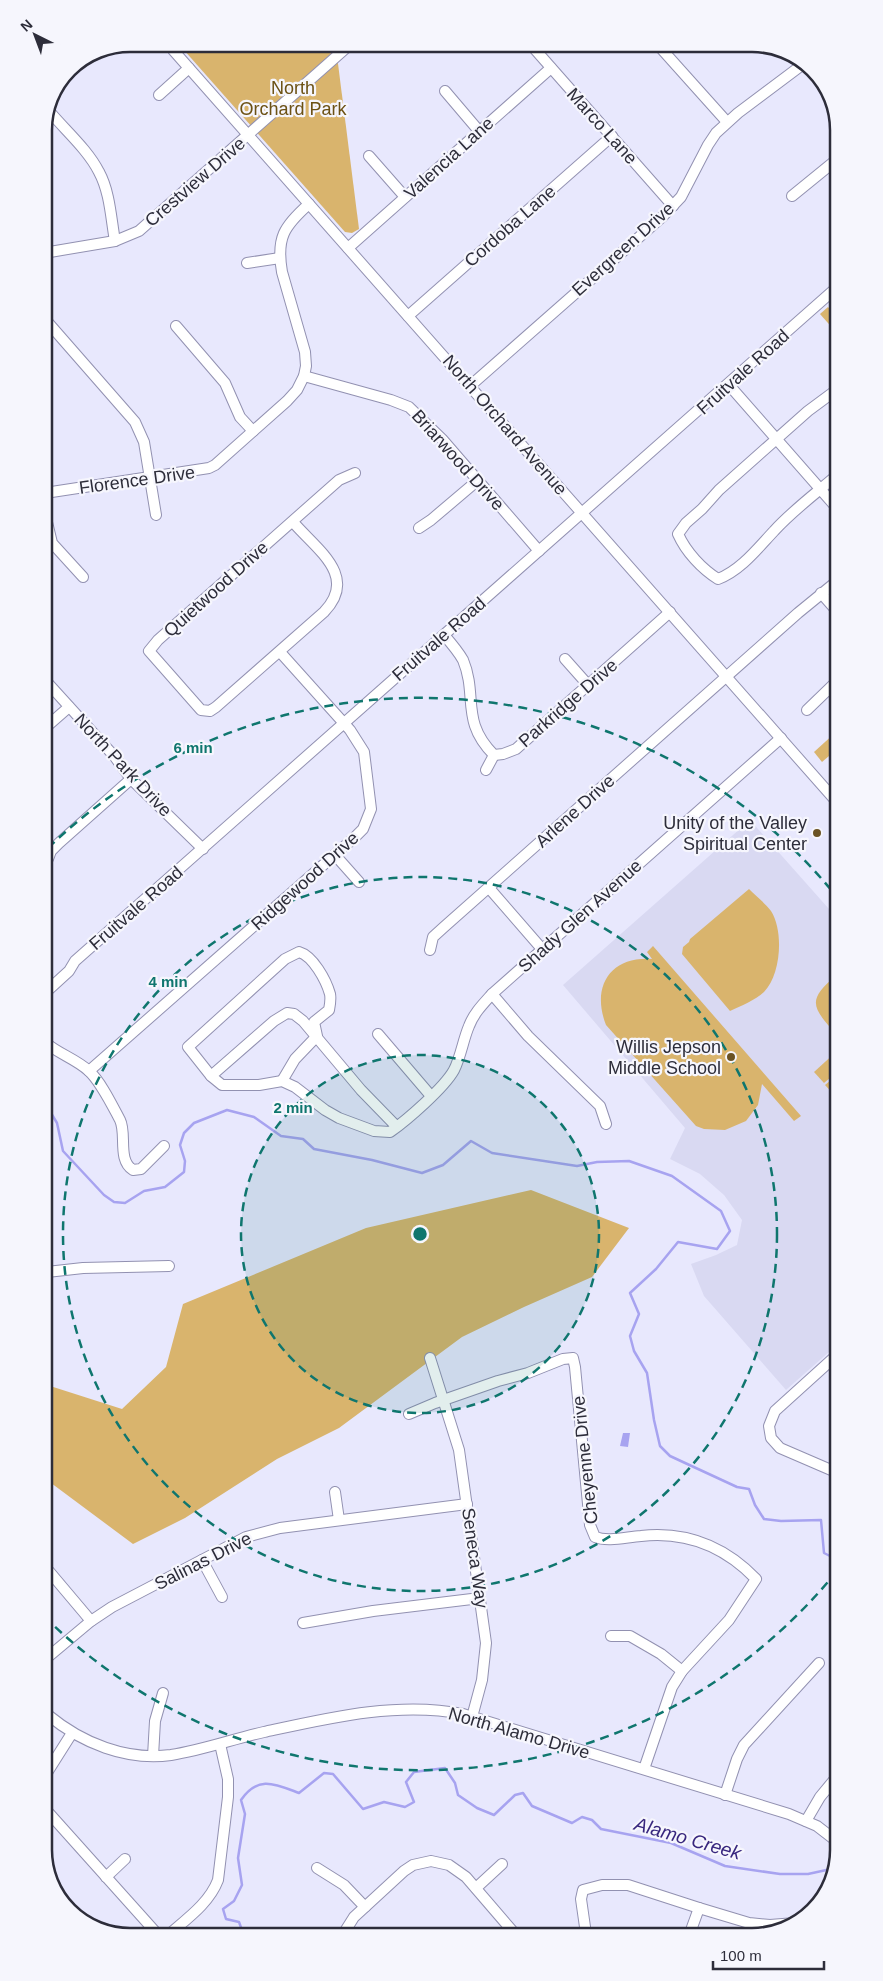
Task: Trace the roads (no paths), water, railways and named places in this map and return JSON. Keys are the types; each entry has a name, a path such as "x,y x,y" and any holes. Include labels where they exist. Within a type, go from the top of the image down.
{"street":[{"name":"North Orchard Avenue","path":"176,53 830,794"},
{"name":"Crestview Drive","path":"53,251 115,241 139,231 340,53"},
{"name":"Marco Lane","path":"538,53 673,206"},
{"path":"665,53 726,122"},
{"name":"Evergreen Drive","path":"470,386 673,206 689,185 708,145 726,122 797,67"},
{"path":"159,95 189,68"},
{"name":"Valencia Lane","path":"348,248 551,68"},
{"path":"445,91 479,132"},
{"path":"54,117 87,154 100,173 104,184 115,241"},
{"name":"Cordoba Lane","path":"408,316 612,136"},
{"path":"369,156 405,197"},
{"path":"792,196 830,165"},
{"path":"304,376 306,366 305,352 280,258 280,244 287,225 309,204"},
{"path":"247,263 280,258"},
{"name":"Fruitvale Road","path":"53,986 69,971 75,961 729,385 830,294"},
{"path":"176,326 225,383 240,417 253,431"},
{"path":"53,329 135,422 144,442 156,515"},
{"name":"Florence Drive","path":"53,492 209,468 287,401 304,376"},
{"name":"Briarwood Drive","path":"304,376 410,407 442,439 539,551"},
{"path":"729,385 830,499"},
{"path":"830,395 808,410 719,490 686,523 678,534 683,545 708,573 718,579 729,575 757,550 775,530 830,481"},
{"path":"293,522 339,480 355,473"},
{"path":"419,528 477,481"},
{"name":"Quietwood Drive","path":"293,522 332,565 337,576 338,586 336,596 329,607 280,652 216,707 205,712 196,706 149,651 158,640 293,522"},
{"path":"53,544 83,578"},
{"name":"Arlene Drive","path":"430,950 433,937 830,587"},
{"path":"821,594 830,604"},
{"name":"Parkridge Drive","path":"494,754 503,754 516,749 670,612"},
{"path":"444,635 457,650 463,661 476,732 485,746 494,754 486,770"},
{"name":"Ridgewood Drive","path":"89,1071 363,829 371,809 364,752 357,738 280,652"},
{"path":"566,660 589,686"},
{"path":"807,710 830,688"},
{"name":"North Park Drive","path":"53,689 115,757 131,779 203,849"},
{"path":"53,722 69,707"},
{"name":"Shady Glen Avenue","path":"397,1127 431,1096 453,1072 461,1055 469,1025 478,1010 492,994 781,738"},
{"path":"53,849 131,779"},
{"path":"335,854 359,882"},
{"path":"488,888 542,950"},
{"path":"211,1076 274,1021 287,1013 294,1014 303,1020 316,1036 361,1090 397,1127 390,1132 374,1130 339,1118 325,1110 295,1087 282,1081 259,1085 222,1085 211,1076 188,1048 285,959 299,952 305,953 312,962 331,996 329,1010 314,1022 316,1036"},
{"path":"492,994 528,1036 600,1106 606,1124"},
{"path":"378,1034 431,1096"},
{"path":"282,1081 295,1059 316,1036"},
{"path":"53,1048 89,1071 103,1090 121,1122 125,1158 128,1167 132,1170 141,1169 164,1146"},
{"path":"53,1271 83,1268 168,1266"},
{"name":"Seneca Way","path":"430,1358 459,1450 480,1598 486,1651 482,1680 472,1717"},
{"name":"Cheyenne Drive","path":"444,1400 498,1381 528,1373 563,1359 573,1358 590,1525 595,1537 606,1539 668,1534 685,1537 704,1542 720,1550 746,1568 756,1579 719,1632 682,1671 672,1687 644,1770"},
{"path":"830,1361 774,1411 769,1426 771,1438 784,1450 830,1468"},
{"path":"409,1414 444,1400"},
{"path":"335,1492 339,1520"},
{"name":"Salinas Drive","path":"53,1653 91,1621 112,1607 246,1537 258,1533 339,1520 467,1504"},
{"path":"202,1560 222,1597"},
{"path":"53,1576 91,1621"},
{"path":"303,1623 480,1598"},
{"path":"611,1636 630,1636 661,1654 682,1671"},
{"path":"726,1795 737,1759 744,1745 819,1663"},
{"path":"153,1756 154,1721 163,1692"},
{"name":"North Alamo Drive","path":"53,1719 72,1733 93,1744 113,1751 153,1756 179,1753 263,1732 336,1717 384,1711 432,1709 472,1717 806,1820 830,1837"},
{"path":"53,1763 72,1733"},
{"path":"176,1928 206,1902 215,1889 218,1880 228,1797 228,1779 220,1744"},
{"path":"806,1820 830,1785"},
{"path":"53,1818 152,1928"},
{"path":"106,1877 125,1859"},
{"path":"347,1928 365,1907 404,1871 421,1862 431,1861 450,1865 466,1877 510,1928"},
{"path":"476,1888 502,1864"},
{"path":"317,1868 344,1885 365,1907"},
{"path":"585,1928 581,1899 583,1890 602,1885 628,1885 698,1908 760,1925 778,1924"},
{"path":"692,1928 698,1908"}],"waterway":[{"name":"Alamo Creek","path":"53,1116 57,1123 63,1151 104,1195 114,1202 125,1203 144,1191 165,1187 184,1172 185,1161 180,1145 184,1133 194,1123 227,1110 254,1117 281,1136 303,1139 314,1149 372,1160 422,1173 443,1165 471,1141 492,1153 577,1166 597,1162 629,1161 672,1176 721,1211 730,1231 717,1249 678,1242 656,1269 630,1293 639,1314 630,1336 634,1351 647,1373 660,1446 670,1456 737,1487 749,1489 755,1505 764,1519 781,1521 821,1520 824,1553 830,1556"},
{"name":"Alamo Creek","path":"241,1928 239,1922 226,1919 223,1909 234,1901 242,1885 238,1858 245,1814 241,1800 247,1792 260,1784 275,1785 299,1793 324,1773 333,1774 363,1809 384,1802 405,1807 414,1802 406,1782 414,1772 445,1768 455,1783 458,1795 477,1808 494,1815 515,1795 523,1793 532,1806 572,1823 582,1817 592,1820 601,1829 671,1843 725,1866 780,1874 808,1874 828,1870"}],"place":[{"name":"Unity of the Valley Spiritual Center","path":"817,833"},
{"name":"Willis Jepson Middle School","path":"731,1057"}],"park label":[{"name":"North Orchard Park","path":"293,98"}]}
